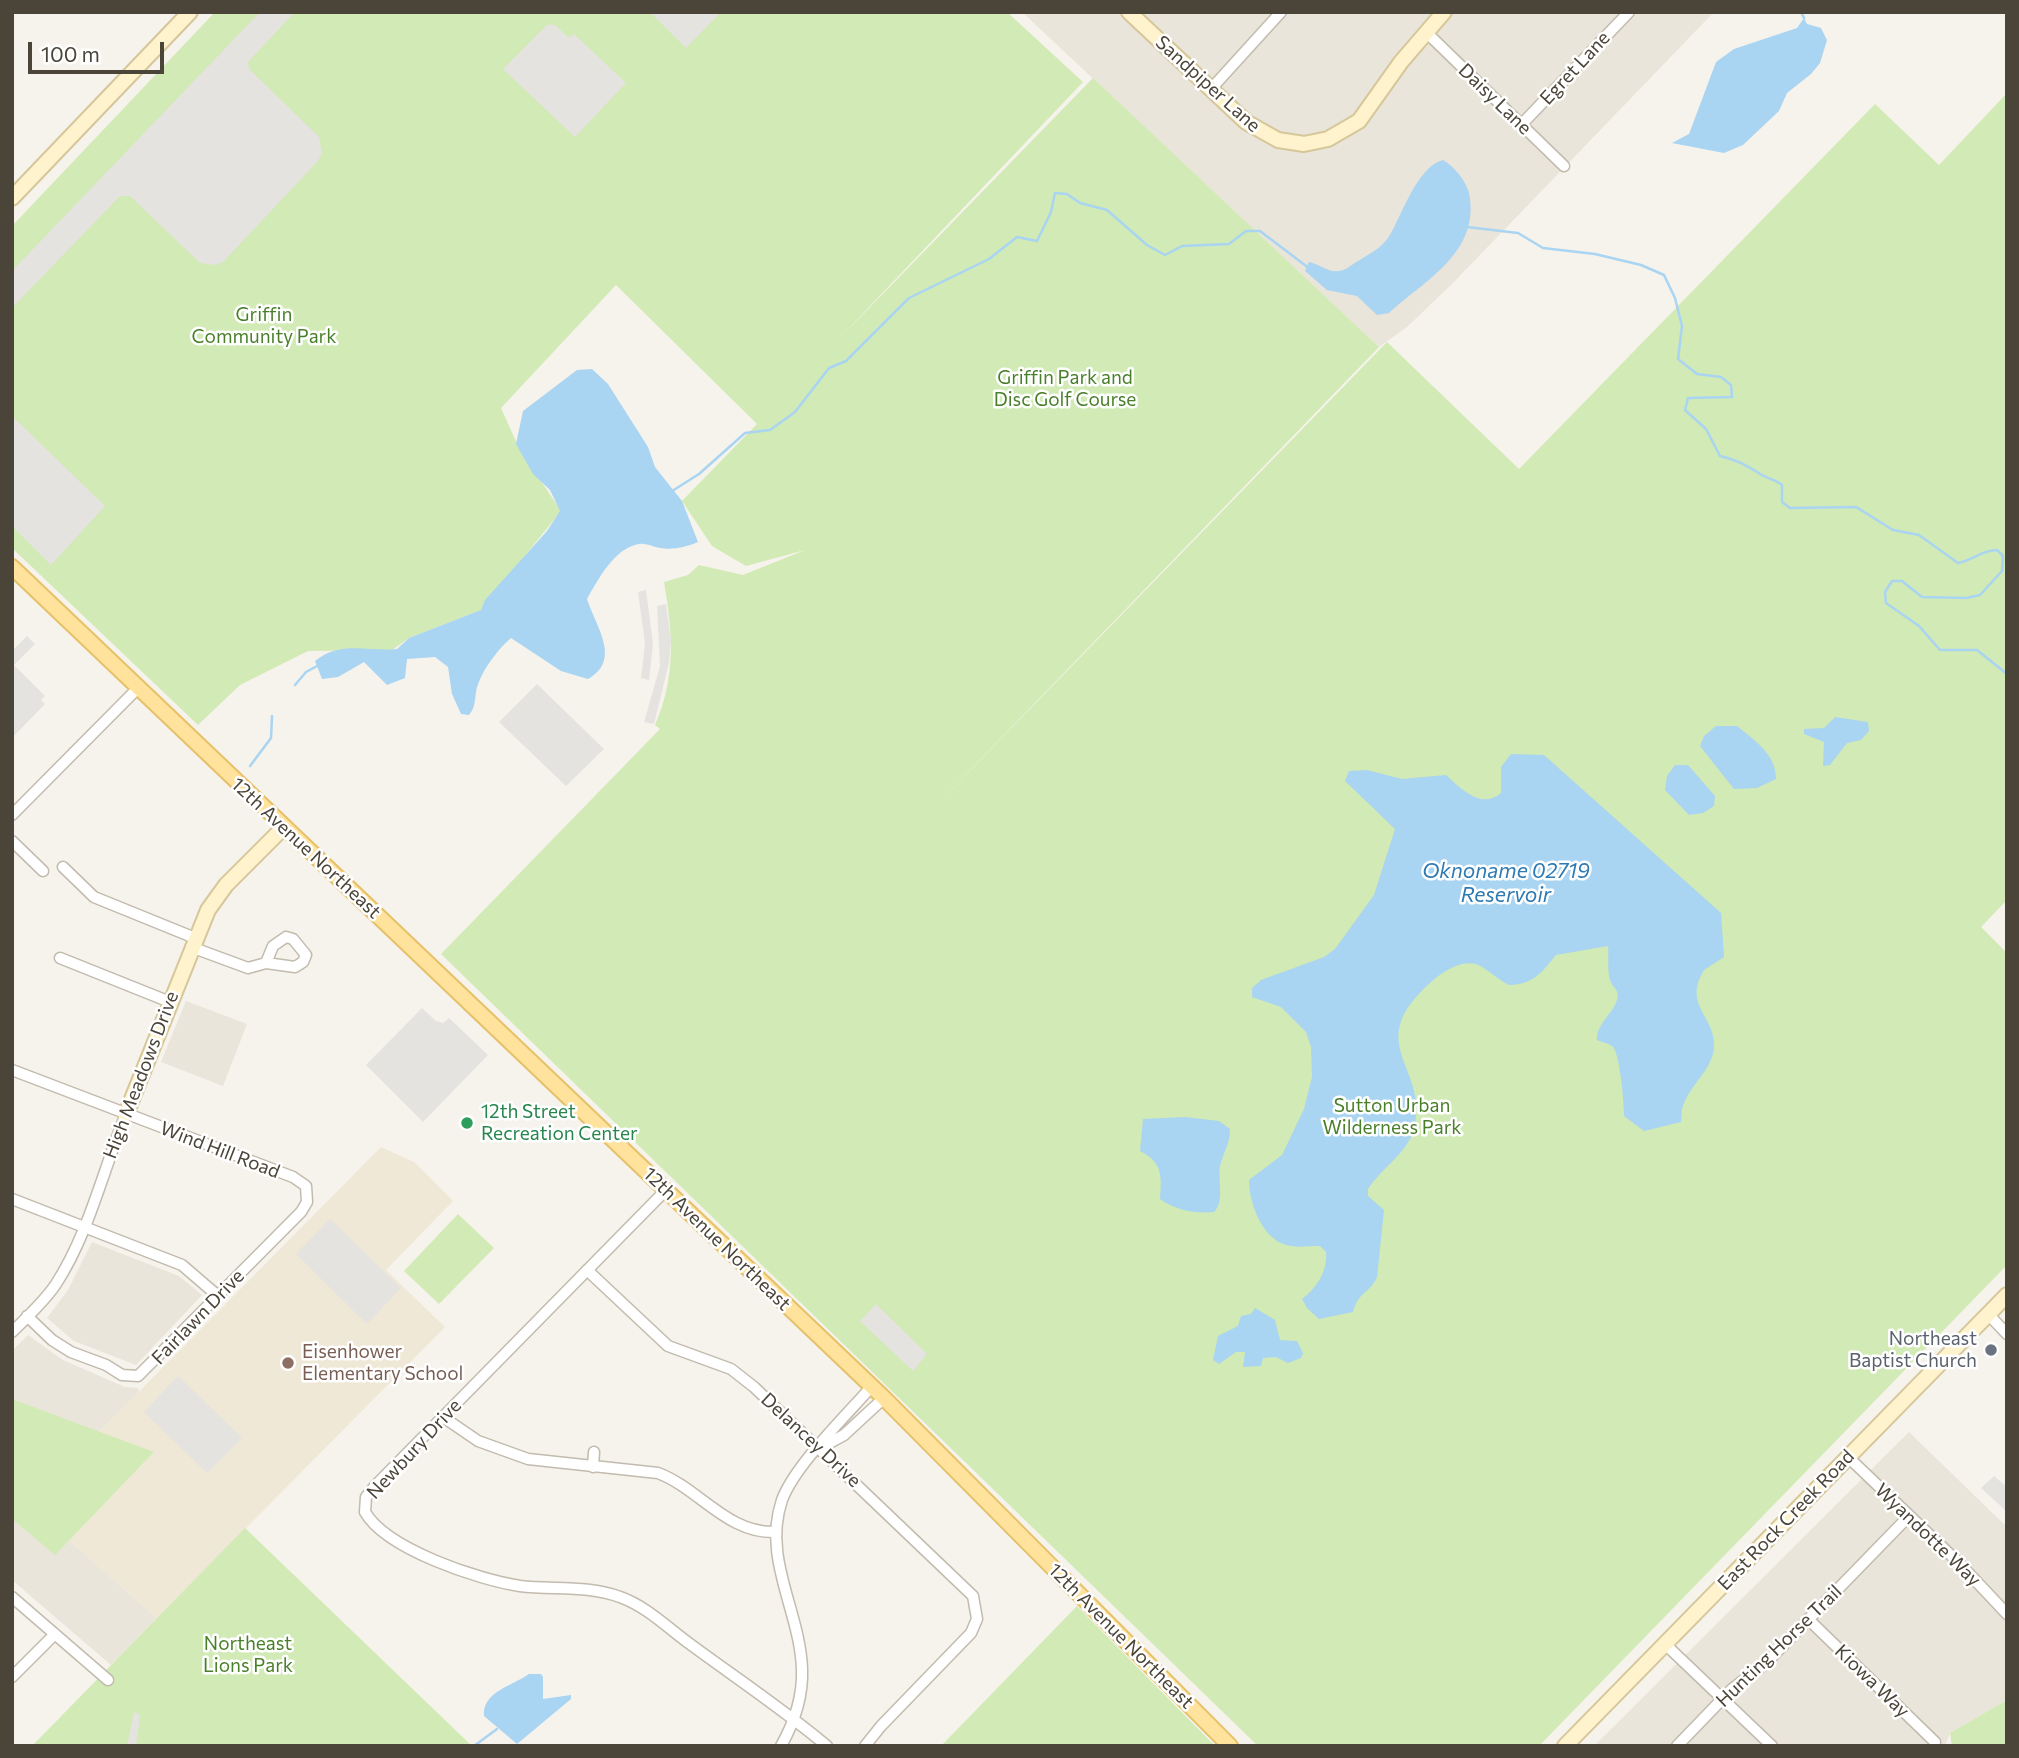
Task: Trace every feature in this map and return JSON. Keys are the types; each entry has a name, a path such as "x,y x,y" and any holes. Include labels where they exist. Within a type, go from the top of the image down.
{"main road":[{"path":"12,198 190,12"},
{"name":"Sandpiper Lane","path":"1129,12 1246,122 1278,140 1304,144 1328,139 1359,121 1444,12"},
{"name":"12th Avenue Northeast","path":"12,567 872,1386 1230,1746"},
{"name":"High Meadows Drive","path":"126,1114 208,910 226,885 284,827"},
{"name":"East Rock Creek Road","path":"1565,1746 2007,1295"}],"street":[{"path":"1212,89 1281,12"},
{"name":"Egret Lane","path":"1521,125 1629,12"},
{"name":"Daisy Lane","path":"1426,33 1564,166"},
{"path":"12,815 138,688"},
{"path":"12,841 43,871"},
{"path":"64,867 94,897 242,967 255,967 266,963"},
{"path":"60,958 170,1002"},
{"name":"Wind Hill Road","path":"12,1070 293,1177 308,1189"},
{"name":"High Meadows Drive","path":"12,1332 55,1285 83,1227 126,1114"},
{"name":"Fairlawn Drive","path":"27,1317 52,1340 71,1352 133,1377 144,1373 301,1212 307,1202 308,1189"},
{"name":"Newbury Drive","path":"666,1190 366,1497 365,1512 380,1530 417,1552 505,1582 588,1590 625,1598 774,1704 792,1721 827,1746"},
{"path":"12,1199 182,1265 218,1296"},
{"name":"Delancey Drive","path":"587,1270 668,1346 736,1372 973,1596 978,1613 976,1624 866,1746"},
{"path":"1987,1314 2007,1334"},
{"path":"781,1746 800,1693 802,1669 778,1560 776,1532 787,1489 872,1386"},
{"path":"819,1448 844,1435 884,1398"},
{"path":"443,1417 487,1445 528,1458 658,1473 676,1481 737,1525 756,1531 776,1532"},
{"path":"593,1467 594,1452"},
{"name":"Wyandotte Way","path":"1848,1457 2007,1614"},
{"name":"Hunting Horse Trail","path":"1677,1746 1722,1700 1767,1662 1909,1516"},
{"path":"12,1597 108,1680"},
{"name":"Kiowa Way","path":"1808,1619 1935,1742"},
{"path":"12,1677 55,1634"},
{"path":"1665,1644 1772,1746"}],"shaded area":[{"path":"260,12 295,12 248,62 249,69 319,137 322,154 317,162 223,262 215,265 200,263 130,196 120,196 12,308 12,271"},
{"path":"650,12 721,12 686,48"},
{"path":"1022,12 1714,12 1451,285 1407,327 1379,347"},
{"path":"547,25 555,25 569,38 574,34 626,83 575,137 503,69"},
{"path":"12,416 105,506 51,565 12,526"},
{"path":"646,590 653,644 649,680 641,678 645,644 638,592"},
{"path":"666,604 671,640 669,663 654,724 644,722 660,666 657,606"},
{"path":"27,636 35,644 14,665 45,696 41,700 45,704 12,738 12,651"},
{"path":"537,684 604,749 566,786 499,722"},
{"path":"186,1001 247,1024 223,1086 161,1062"},
{"path":"422,1008 436,1021 443,1023 449,1018 488,1055 423,1122 366,1065"},
{"name":"Eisenhower Elementary School","path":"381,1147 414,1162 453,1201 386,1270 445,1327 157,1618 69,1540 153,1453 98,1433"},
{"path":"330,1219 401,1288 367,1324 296,1254"},
{"path":"92,1242 179,1276 202,1295 136,1365 74,1341 47,1318 68,1290"},
{"path":"876,1304 927,1354 913,1371 860,1321"},
{"path":"28,1335 63,1360 125,1387 138,1388 139,1392 98,1433 12,1399 12,1351"},
{"path":"178,1376 242,1438 207,1473 144,1412"},
{"path":"1909,1432 2007,1527 2007,1700 1950,1733 1945,1746 1594,1746"},
{"path":"1994,1476 2007,1487 2007,1512 1981,1488"},
{"path":"12,1519 55,1554 69,1540 157,1618 111,1665 12,1580"},
{"path":"134,1712 140,1715 136,1746 127,1746"}],"green space":[{"name":"Sutton Urban Wilderness Park","path":"215,12 1007,12 1083,82 833,345 1093,78 1379,347 918,824 1387,342 1519,469 1875,104 1939,165 2007,93 2007,900 1981,927 2007,953 2007,1265 1539,1746 1258,1746 441,954 660,729 655,725 667,690 671,655 664,582 688,575 699,565 743,575 805,550 746,566 712,546 682,501 757,424 616,285 501,408 519,448 561,511 481,610 409,638 392,650 308,651 240,685 198,725 12,548 12,226"},
{"path":"458,1214 494,1248 439,1304 404,1271"},
{"path":"12,1399 154,1452 55,1555 12,1519"},
{"name":"Northeast Lions Park","path":"245,1528 472,1746 32,1746"},
{"path":"1077,1606 1215,1746 941,1746"},
{"path":"2007,1700 2007,1746 1952,1746 1950,1733"}],"water":[{"path":"1804,18 1807,24 1821,28 1827,40 1820,63 1787,93 1779,111 1743,145 1724,153 1672,143 1689,134 1716,62 1734,49 1797,28"},
{"path":"1443,160 1461,177 1469,193 1470,218 1465,236 1445,265 1389,313 1377,315 1357,296 1327,290 1305,271 1309,262 1331,271 1342,270 1378,248 1388,238 1425,172"},
{"path":"592,369 608,384 648,447 655,467 682,501 698,542 670,549 639,544 614,558 587,599 604,642 605,653 598,671 588,679 561,671 511,638 496,653 484,672 469,715 461,714 452,694 448,667 435,657 407,659 405,678 387,685 364,662 338,677 322,679 315,661 325,655 354,648 397,649 409,638 481,610 485,600 547,531 560,511 550,490 533,474 516,444 523,411 577,370"},
{"path":"1835,717 1868,722 1869,731 1861,740 1847,743 1830,765 1823,766 1824,742 1804,734 1804,729 1824,728"},
{"path":"1716,726 1737,726 1757,743 1772,762 1776,779 1757,788 1734,789 1700,746 1704,736"},
{"name":"Oknoname 02719 Reservoir","path":"1511,754 1544,755 1721,913 1724,957 1704,970 1698,982 1697,993 1698,1002 1713,1036 1712,1056 1686,1098 1681,1122 1644,1131 1624,1116 1615,1050 1597,1040 1599,1029 1618,996 1609,976 1608,946 1556,955 1531,980 1518,984 1509,985 1482,967 1468,963 1441,974 1410,1004 1401,1022 1401,1054 1413,1086 1415,1125 1408,1143 1368,1189 1368,1196 1384,1210 1377,1277 1358,1300 1353,1312 1319,1319 1302,1299 1320,1279 1326,1252 1320,1246 1286,1245 1270,1235 1254,1209 1249,1180 1282,1155 1304,1109 1312,1077 1311,1047 1306,1032 1281,1007 1252,997 1252,988 1261,980 1324,957 1335,949 1374,895 1395,829 1345,781 1349,771 1367,770 1402,779 1446,775 1472,796 1486,799 1501,793 1501,767"},
{"path":"1675,765 1688,765 1715,796 1714,806 1703,813 1689,815 1665,790 1667,776"},
{"path":"1185,1117 1219,1121 1230,1129 1220,1168 1218,1207 1214,1212 1186,1210 1160,1199 1161,1183 1157,1165 1140,1151 1143,1119"},
{"path":"1255,1308 1275,1320 1280,1340 1297,1341 1303,1353 1301,1358 1288,1363 1276,1357 1263,1358 1261,1366 1243,1367 1245,1352 1236,1352 1219,1364 1213,1360 1218,1336 1238,1326 1241,1316 1251,1314"},
{"path":"529,1674 541,1674 543,1677 543,1699 571,1695 571,1699 517,1744 484,1716 485,1708 499,1690"}],"waterway":[{"path":"1801,12 1804,18"},
{"path":"669,493 699,474 745,433 770,430 795,412 829,368 846,361 909,298 989,259 1017,237 1037,241 1051,212 1055,193 1067,194 1080,203 1107,210 1147,245 1165,255 1182,246 1229,244 1246,231 1260,231 1310,269"},
{"path":"1467,227 1518,233 1543,248 1595,254 1641,265 1664,275 1675,298 1682,326 1678,359 1697,374 1721,377 1731,385 1732,397 1688,398 1685,410 1706,429 1720,456 1732,459 1782,485 1782,502 1790,508 1856,507 1893,530 1919,535 1958,563 1997,550 2003,556 2002,571 1980,595 1966,598 1922,597 1902,581 1892,581 1885,592 1886,603 1919,626 1940,650 1977,650 2007,674"},
{"path":"295,685 306,672 319,665"},
{"path":"250,766 271,738 272,716"},
{"path":"474,1746 497,1729"}],"place":[{"name":"12th Street Recreation Center","path":"467,1123"},
{"name":"Northeast Baptist Church","path":"1991,1350"},
{"name":"Eisenhower Elementary School","path":"288,1363"}],"park label":[{"name":"Griffin Community Park","path":"264,326"},
{"name":"Griffin Park and Disc Golf Course","path":"1065,389"}]}
